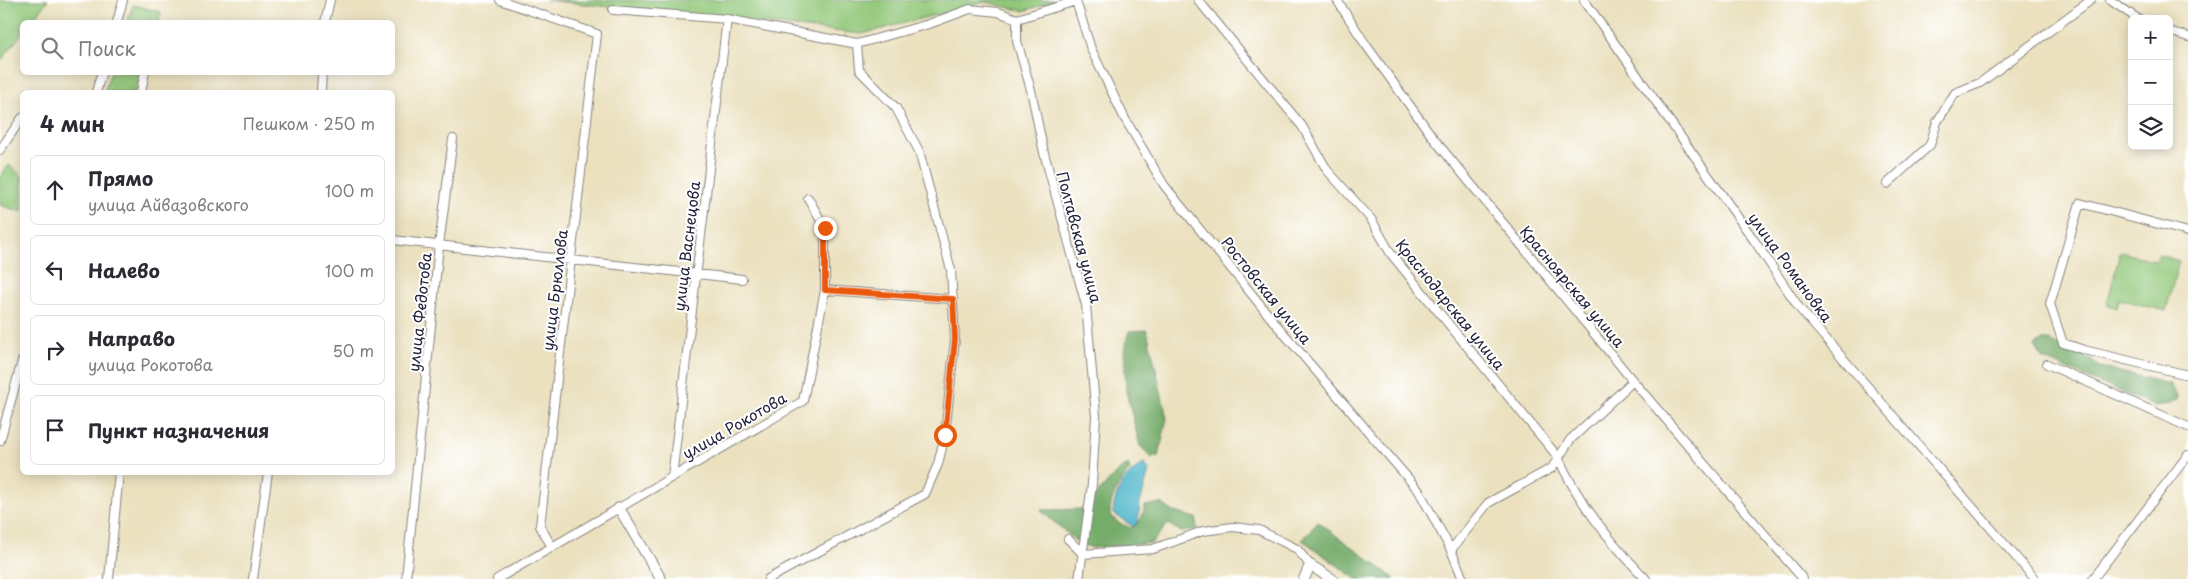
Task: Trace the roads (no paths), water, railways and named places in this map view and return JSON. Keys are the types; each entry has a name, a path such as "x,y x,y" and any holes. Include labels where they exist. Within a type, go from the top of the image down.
{"street":[{"path":"118,20 123,0"},
{"path":"325,20 330,0"},
{"name":"улица Брюллова","path":"500,0 597,34 540,526 552,547"},
{"name":"Краснодарская улица","path":"1198,0 1302,126 1327,170 1371,219 1391,254 1558,457 1570,484 1598,524 1646,579"},
{"name":"Красноярская улица","path":"1337,0 1366,45 1434,139 1633,381 1803,579"},
{"name":"улица Романовка","path":"1584,0 1800,308 2035,579"},
{"path":"1887,184 1930,145 1937,122 1955,93 1980,83 2091,0"},
{"path":"2110,0 2132,15"},
{"name":"Ростовская улица","path":"1017,19 1076,1 1091,48 1120,110 1164,185 1274,322 1419,491 1463,579"},
{"path":"614,10 727,19 857,44 929,24 970,10 998,12 1017,19"},
{"name":"улица Васнецова","path":"672,477 727,19"},
{"name":"Полтавская улица","path":"1017,19 1017,41 1031,90 1044,153 1086,305 1096,416 1092,484 1079,579"},
{"path":"2173,32 2188,37"},
{"path":"768,579 925,494 938,464 945,435 955,339 951,270 919,151 896,108 859,70 857,44"},
{"path":"97,90 101,75"},
{"path":"141,90 144,75"},
{"path":"321,90 322,75"},
{"path":"0,150 20,121"},
{"name":"улица Федотова","path":"406,579 439,245 453,138"},
{"name":"улица Рокотова","path":"497,579 803,401 825,290 825,228 808,198"},
{"path":"2188,232 2080,203 2050,304 2063,343 2084,350 2188,375"},
{"path":"395,240 742,279"},
{"path":"825,290 953,299"},
{"path":"2046,364 2188,427"},
{"path":"0,442 2,427 20,368"},
{"path":"1450,550 1488,503 1552,468 1570,440 1633,381"},
{"path":"2093,579 2188,456"},
{"path":"109,579 119,475"},
{"path":"253,579 268,475"},
{"path":"619,508 661,579"},
{"path":"1068,539 1083,554 1153,548 1203,531 1233,526 1259,530 1297,549 1310,565 1332,579"},
{"path":"1304,579 1310,565"}],"water":[{"path":"1144,464 1149,471 1140,503 1138,523 1132,526 1113,513 1114,505 1122,484 1131,473"}]}
